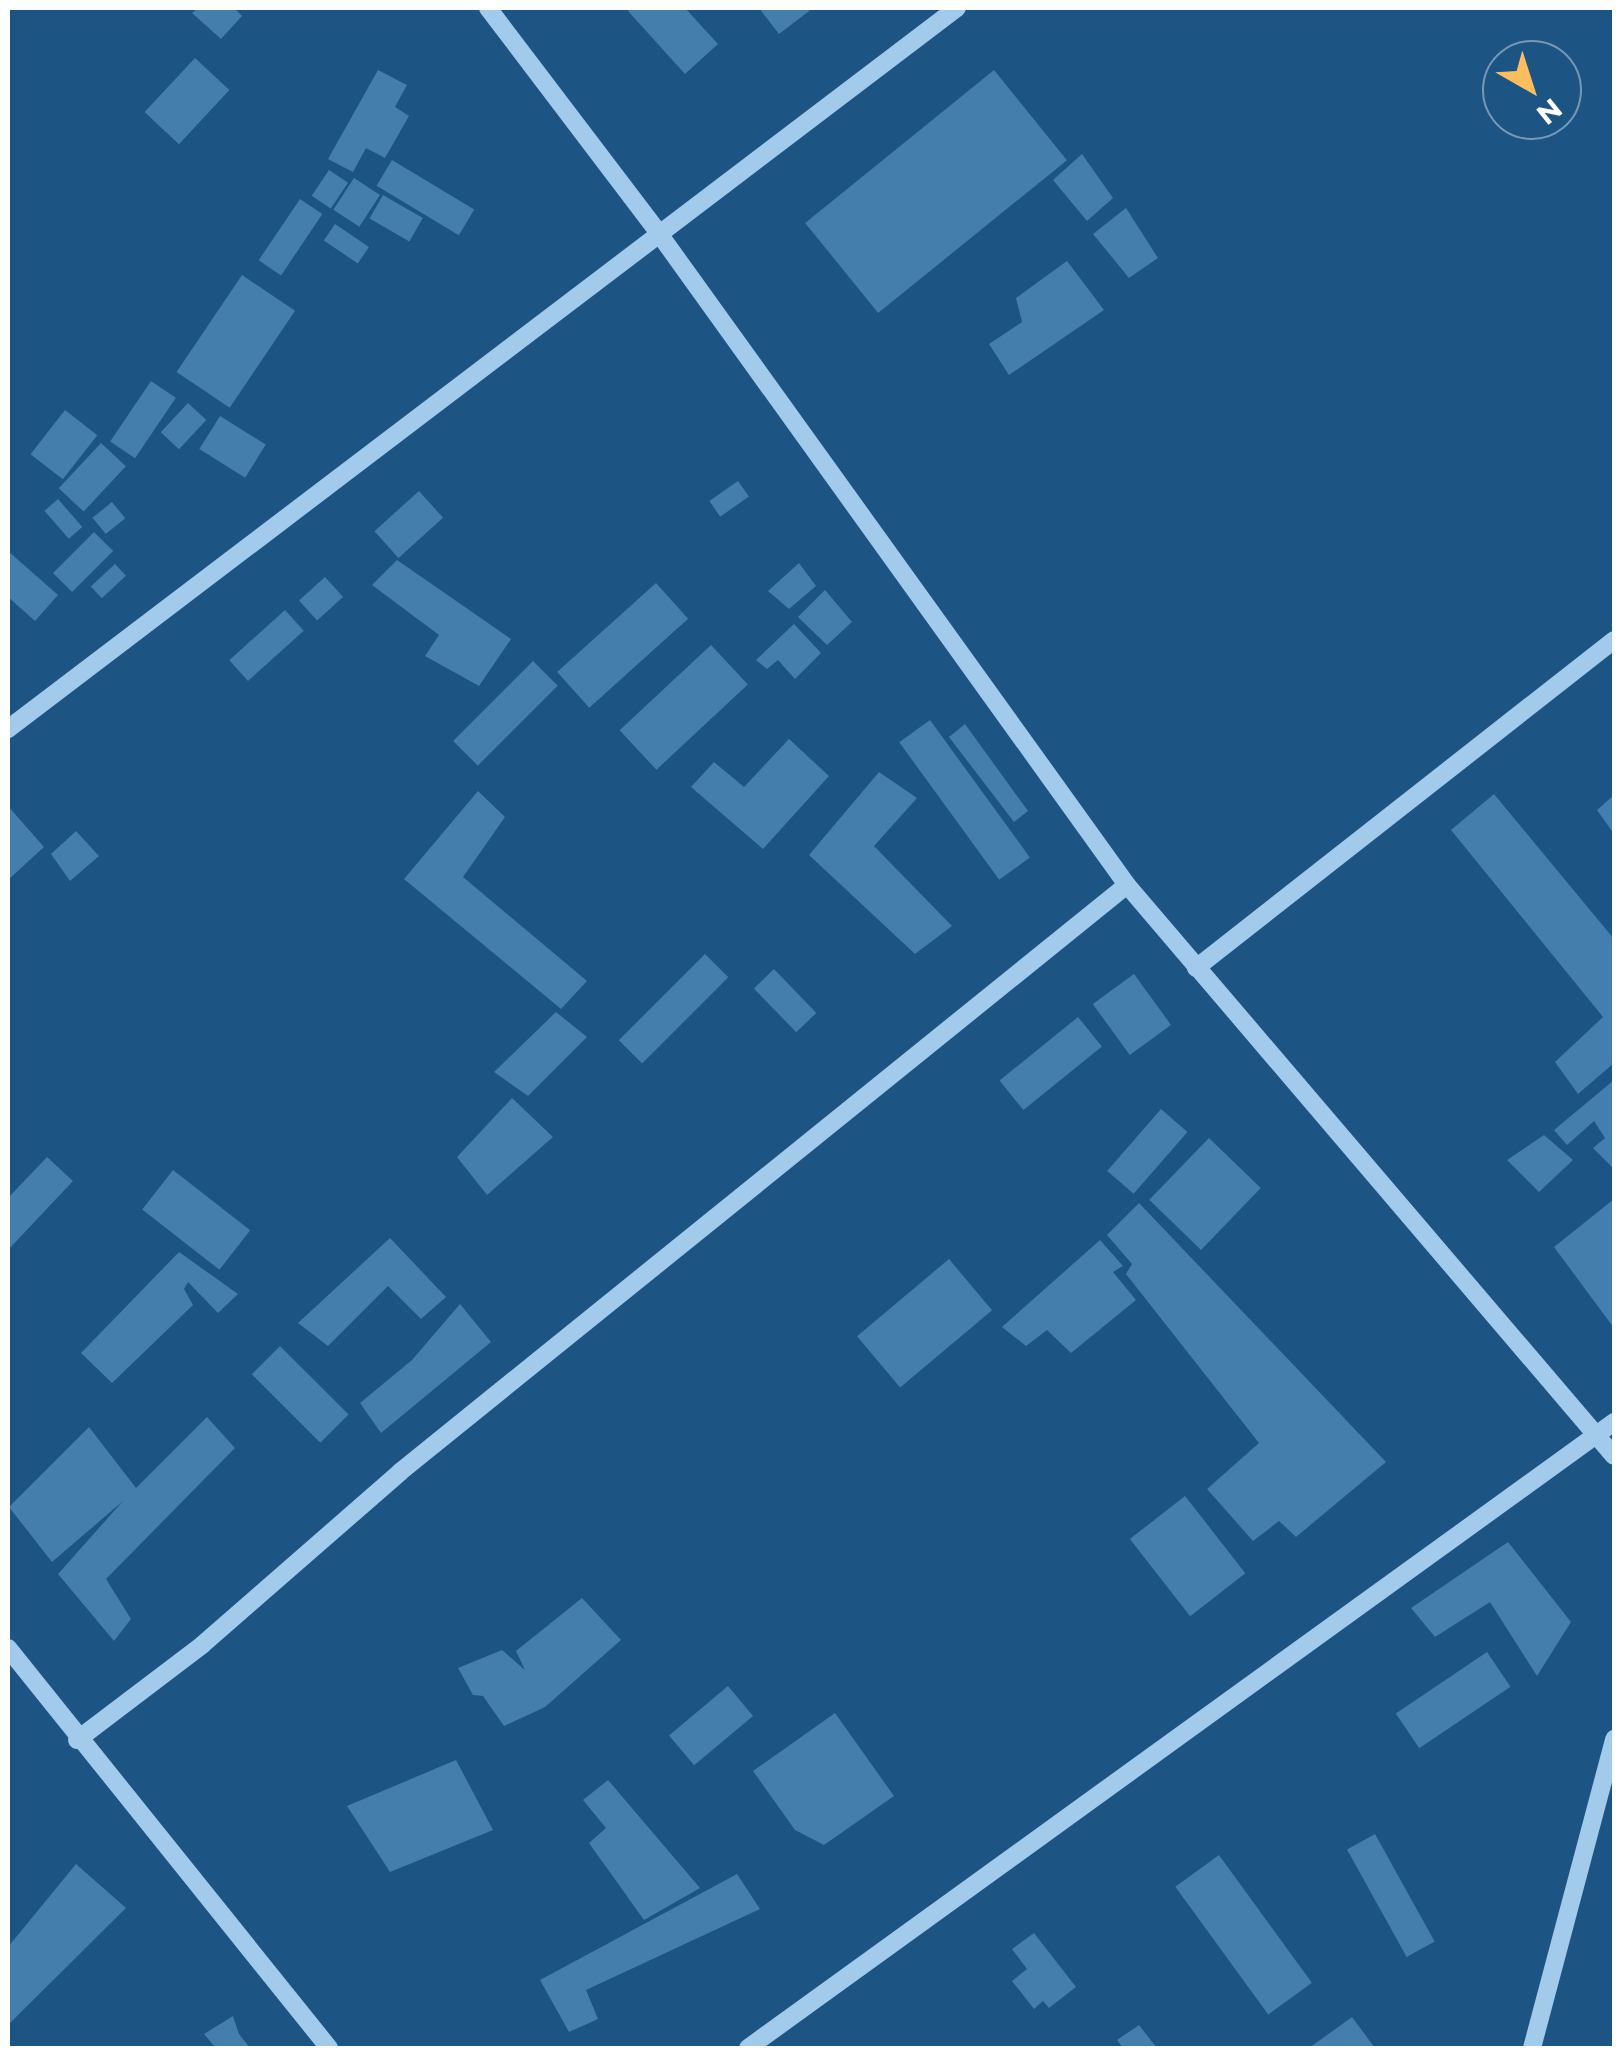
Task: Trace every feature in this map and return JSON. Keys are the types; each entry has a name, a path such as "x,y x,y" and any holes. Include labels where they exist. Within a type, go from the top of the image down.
{"street":[{"path":"488,8 660,234 1127,885 1614,1456"},
{"path":"8,729 957,8"},
{"path":"1196,968 1614,640"},
{"path":"77,1740 202,1644 400,1472 1127,885"},
{"path":"748,2048 1614,1422"},
{"path":"8,1648 77,1740 329,2048"},
{"path":"1532,2048 1614,1739"}],"building":[{"path":"198,8 234,8 242,16 221,39 192,13"},
{"path":"685,8 718,44 685,74 628,11"},
{"path":"759,8 813,8 779,34"},
{"path":"195,58 229,90 179,144 145,112"},
{"path":"378,70 407,85 395,107 409,116 385,158 366,148 353,172 328,159"},
{"path":"994,70 1067,160 878,313 805,223"},
{"path":"1082,154 1113,198 1087,221 1053,180"},
{"path":"392,160 474,209 459,235 377,186"},
{"path":"329,170 348,183 331,209 312,196"},
{"path":"354,178 380,195 359,227 333,210"},
{"path":"383,195 423,218 409,241 370,218"},
{"path":"300,199 322,214 281,275 259,260"},
{"path":"1126,208 1158,258 1129,278 1093,234"},
{"path":"335,224 369,247 358,264 324,241"},
{"path":"1067,261 1104,310 1009,375 989,344 1022,322 1016,298"},
{"path":"242,275 295,311 230,408 177,372"},
{"path":"151,381 176,398 135,458 110,442"},
{"path":"188,403 206,420 179,449 161,432"},
{"path":"65,410 97,435 63,479 31,454"},
{"path":"220,416 266,445 245,478 199,449"},
{"path":"101,443 126,466 84,512 59,488"},
{"path":"738,481 749,497 720,517 709,501"},
{"path":"419,491 443,518 399,558 374,531"},
{"path":"58,499 82,527 69,539 44,511"},
{"path":"112,502 125,518 106,534 93,518"},
{"path":"94,532 113,551 72,592 53,573"},
{"path":"8,551 58,595 35,621 8,597"},
{"path":"397,560 511,639 479,686 425,656 439,635 372,585"},
{"path":"799,563 816,586 789,609 768,591"},
{"path":"115,564 126,576 102,598 91,587"},
{"path":"325,577 343,597 317,620 299,600"},
{"path":"656,583 688,619 589,708 557,672"},
{"path":"825,590 852,622 827,645 798,617"},
{"path":"285,610 304,631 248,681 229,660"},
{"path":"794,624 821,653 795,679 778,660 767,669 756,660"},
{"path":"711,645 748,684 656,770 620,730"},
{"path":"533,661 558,686 478,766 453,741"},
{"path":"930,720 1030,858 999,880 899,742"},
{"path":"965,724 1028,811 1014,822 949,737"},
{"path":"789,739 829,776 763,849 691,787 714,762 744,787"},
{"path":"879,772 917,798 874,846 952,926 915,954 809,855"},
{"path":"478,791 505,817 463,877 587,981 561,1009 404,879"},
{"path":"1494,794 1614,939 1614,1063 1578,1094 1555,1062 1603,1017 1451,830"},
{"path":"1614,795 1614,834 1597,810"},
{"path":"8,806 44,847 8,880"},
{"path":"76,831 99,856 70,881 51,854"},
{"path":"705,954 728,977 642,1064 619,1040"},
{"path":"774,969 816,1013 796,1032 754,988"},
{"path":"1134,974 1171,1025 1130,1055 1093,1004"},
{"path":"556,1012 587,1037 528,1096 494,1072"},
{"path":"1078,1017 1102,1047 1023,1110 1000,1081"},
{"path":"1614,1080 1614,1169 1593,1148 1605,1138 1594,1121 1567,1145 1554,1130"},
{"path":"512,1098 553,1137 487,1195 457,1157"},
{"path":"1161,1109 1187,1132 1134,1194 1107,1171"},
{"path":"1544,1135 1573,1160 1539,1192 1507,1160"},
{"path":"1209,1138 1261,1188 1201,1250 1149,1200"},
{"path":"47,1157 73,1181 8,1250 8,1198"},
{"path":"173,1170 250,1230 219,1270 142,1209"},
{"path":"1614,1199 1614,1328 1554,1247"},
{"path":"1139,1203 1386,1462 1296,1537 1279,1521 1253,1541 1207,1489 1259,1443 1126,1274 1132,1264 1107,1235"},
{"path":"390,1238 446,1297 421,1319 388,1286 328,1346 298,1323"},
{"path":"1100,1240 1123,1266 1113,1272 1136,1300 1071,1353 1047,1330 1026,1346 1002,1327"},
{"path":"179,1252 238,1294 218,1313 188,1282 184,1289 193,1305 112,1383 81,1353"},
{"path":"949,1259 992,1310 900,1387 857,1336"},
{"path":"460,1304 491,1342 381,1433 360,1403 412,1360"},
{"path":"280,1346 349,1415 320,1443 252,1374"},
{"path":"207,1417 235,1448 106,1579 131,1619 114,1641 58,1574 123,1501 52,1562 9,1507 89,1427 136,1488"},
{"path":"1185,1496 1245,1573 1190,1616 1130,1539"},
{"path":"1508,1542 1571,1622 1537,1676 1490,1602 1435,1637 1411,1608"},
{"path":"582,1598 621,1640 545,1707 504,1726 483,1696 473,1695 458,1668 502,1650 525,1670 516,1651"},
{"path":"1487,1652 1510,1687 1419,1748 1396,1714"},
{"path":"728,1686 753,1716 694,1765 669,1735"},
{"path":"835,1713 894,1796 824,1845 795,1830 753,1771"},
{"path":"456,1760 493,1830 390,1872 347,1806"},
{"path":"608,1780 700,1888 644,1920 589,1843 606,1828 583,1800"},
{"path":"1375,1834 1435,1942 1407,1957 1347,1850"},
{"path":"1219,1855 1312,1983 1268,2015 1175,1887"},
{"path":"76,1864 126,1908 8,2025 8,1947"},
{"path":"737,1874 760,1909 586,1990 598,2019 569,2032 540,1980"},
{"path":"1034,1933 1076,1987 1049,2008 1043,2001 1034,2009 1012,1981 1027,1969 1012,1949"},
{"path":"233,2016 239,2034 250,2048 216,2048 204,2034"},
{"path":"1352,2017 1375,2048 1309,2048"},
{"path":"1139,2025 1157,2048 1123,2048 1117,2040"}]}
